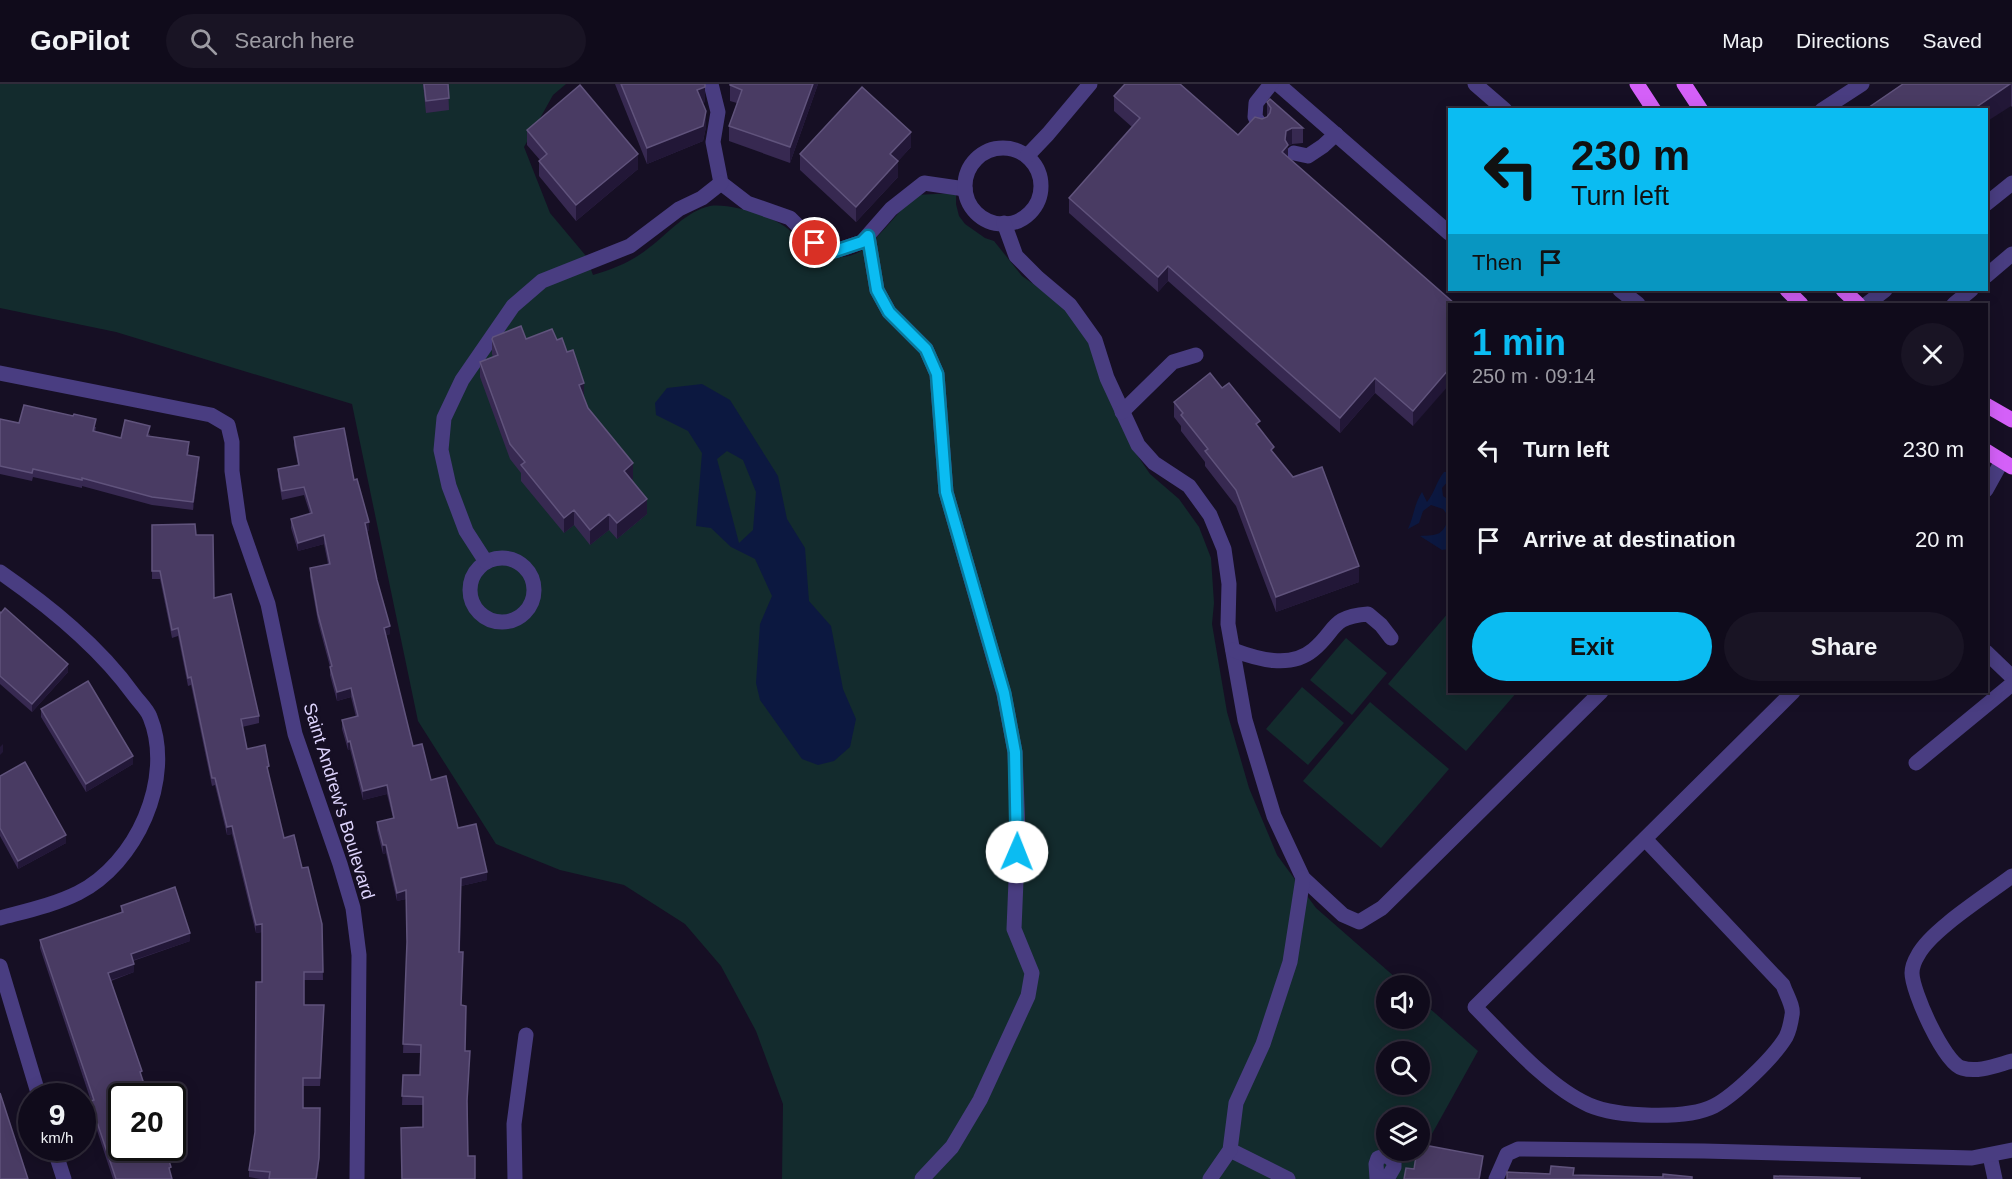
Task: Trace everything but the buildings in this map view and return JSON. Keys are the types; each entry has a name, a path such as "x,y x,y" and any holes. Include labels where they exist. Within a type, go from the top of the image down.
{"main road":[{"path":"1637,84 1653,108"},
{"path":"1684,84 1700,108"},
{"path":"1788,291 1801,303"},
{"path":"1844,291 1857,303"},
{"path":"1988,406 2012,420"},
{"path":"1988,452 2007,464"}],"street":[{"path":"711,84 718,112 713,141 722,183 747,203 790,218 815,243 835,251 862,242 891,209 924,183 965,189"},
{"path":"1027,156 1090,84"},
{"path":"1261,125 1255,117 1256,103 1271,84"},
{"path":"1278,84 1448,232"},
{"path":"1475,84 1503,108"},
{"path":"1824,108 1842,89 1862,84"},
{"path":"1294,153 1308,156 1336,134"},
{"path":"1003,148 1016,150 1027,156 1035,164 1040,175 1039,197 1034,208 1026,216 1004,224 982,217 974,210 965,189 972,165 986,153 1003,148"},
{"path":"486,562 466,531 449,486 441,450 444,418 462,380 513,306 542,281 630,246 679,209 702,198 722,183"},
{"path":"1988,202 2012,183"},
{"path":"1004,224 1016,256 1070,305 1095,340 1107,378 1138,445 1154,463 1189,486 1210,515 1224,549 1230,584 1228,624 1245,720 1274,816 1302,878 1343,915 1359,922 1382,908 1599,693"},
{"path":"868,236 877,290 889,312 926,349 937,374 946,492 1004,693 1015,752 1018,832 1014,928 1032,973 1028,996 980,1100 952,1147 922,1179"},
{"path":"1988,274 2012,254"},
{"path":"1621,291 1637,303"},
{"path":"1868,303 1884,291"},
{"path":"1955,303 1970,291"},
{"path":"1122,412 1173,362 1196,355"},
{"name":"Saint Andrew's Boulevard","path":"0,373 212,415 228,425 232,442 232,471 239,521 268,604 296,734 353,908 359,955 357,1179"},
{"path":"1988,488 2007,464"},
{"path":"496,558 513,560 523,565 532,576 534,595 531,606 521,617 511,622 491,621 482,616 472,604 470,585 474,574 486,562 496,558"},
{"path":"0,572 38,598 86,640 123,678 150,717 159,756 152,804 135,838 112,869 79,892 0,918"},
{"path":"1233,650 1257,659 1275,661 1294,659 1312,652 1338,621 1361,614 1368,614 1391,638"},
{"path":"1988,654 2012,677"},
{"path":"1916,763 2012,684"},
{"path":"1645,839 1783,985 1793,1013 1786,1036 1770,1057 1735,1091 1713,1106 1684,1114 1649,1115 1590,1106 1570,1095 1514,1047 1475,1007 1792,693"},
{"path":"2012,876 1927,940 1917,957 1912,972 1916,991 1942,1046 1953,1063 1962,1068 1980,1069 2012,1061"},
{"path":"1210,1179 1230,1150 1236,1103 1263,1044 1290,962 1302,878"},
{"path":"0,966 35,1083"},
{"path":"515,1179 514,1124 526,1035"},
{"path":"1496,1179 1507,1154 1518,1149 1704,1150 1972,1158 2012,1150"},
{"path":"1230,1150 1288,1179"},
{"path":"1377,1179 1378,1158 1387,1155 1394,1162 1394,1167 1387,1179"},
{"path":"1990,1156 1995,1179"},
{"path":"58,1161 64,1179"}],"green space":[{"path":"0,84 566,84 553,95 524,147 550,213 586,256 593,275 637,256 685,218 710,206 737,208 769,218 787,228 810,250 825,256 841,257 864,249 914,195 956,193 959,216 965,224 985,238 994,241 1022,276 1069,309 1085,332 1131,446 1150,474 1179,499 1199,527 1211,558 1214,603 1212,624 1227,712 1249,788 1277,855 1316,908 1393,975 1376,975 1376,1029 1430,1029 1430,1009 1478,1051 1430,1138 1430,1107 1376,1107 1376,1161 1417,1161 1407,1179 782,1179 783,1104 756,1031 721,966 685,924 624,885 560,870 496,844 418,721 352,404 116,332 0,308"},
{"path":"1448,613 1448,693 1516,693 1466,751 1388,684"},
{"path":"1346,638 1387,673 1352,715 1310,680"},
{"path":"1302,687 1344,723 1308,765 1266,729"},
{"path":"1370,702 1449,769 1381,848 1303,781"}],"water":[{"path":"702,384 730,400 778,476 787,519 805,548 809,601 831,626 843,689 856,719 850,747 834,761 818,765 802,759 760,700 756,683 760,624 772,596 755,559 731,547 711,528 696,526 702,453 688,431 656,415 655,403 667,388","holes":["727,451 743,460 756,492 753,530 739,543 717,459"]},
{"path":"1444,472 1448,472 1448,481 1442,488 1443,496 1448,499 1448,516 1443,509 1431,505 1423,511 1419,523 1408,529 1422,492 1427,502"},
{"path":"1448,520 1448,549 1442,550 1420,536 1439,533"}],"route":[{"path":"815,243 835,251 862,242 868,236 877,290 889,312 926,349 937,374 946,492 1004,693 1015,752 1017,852"}]}
